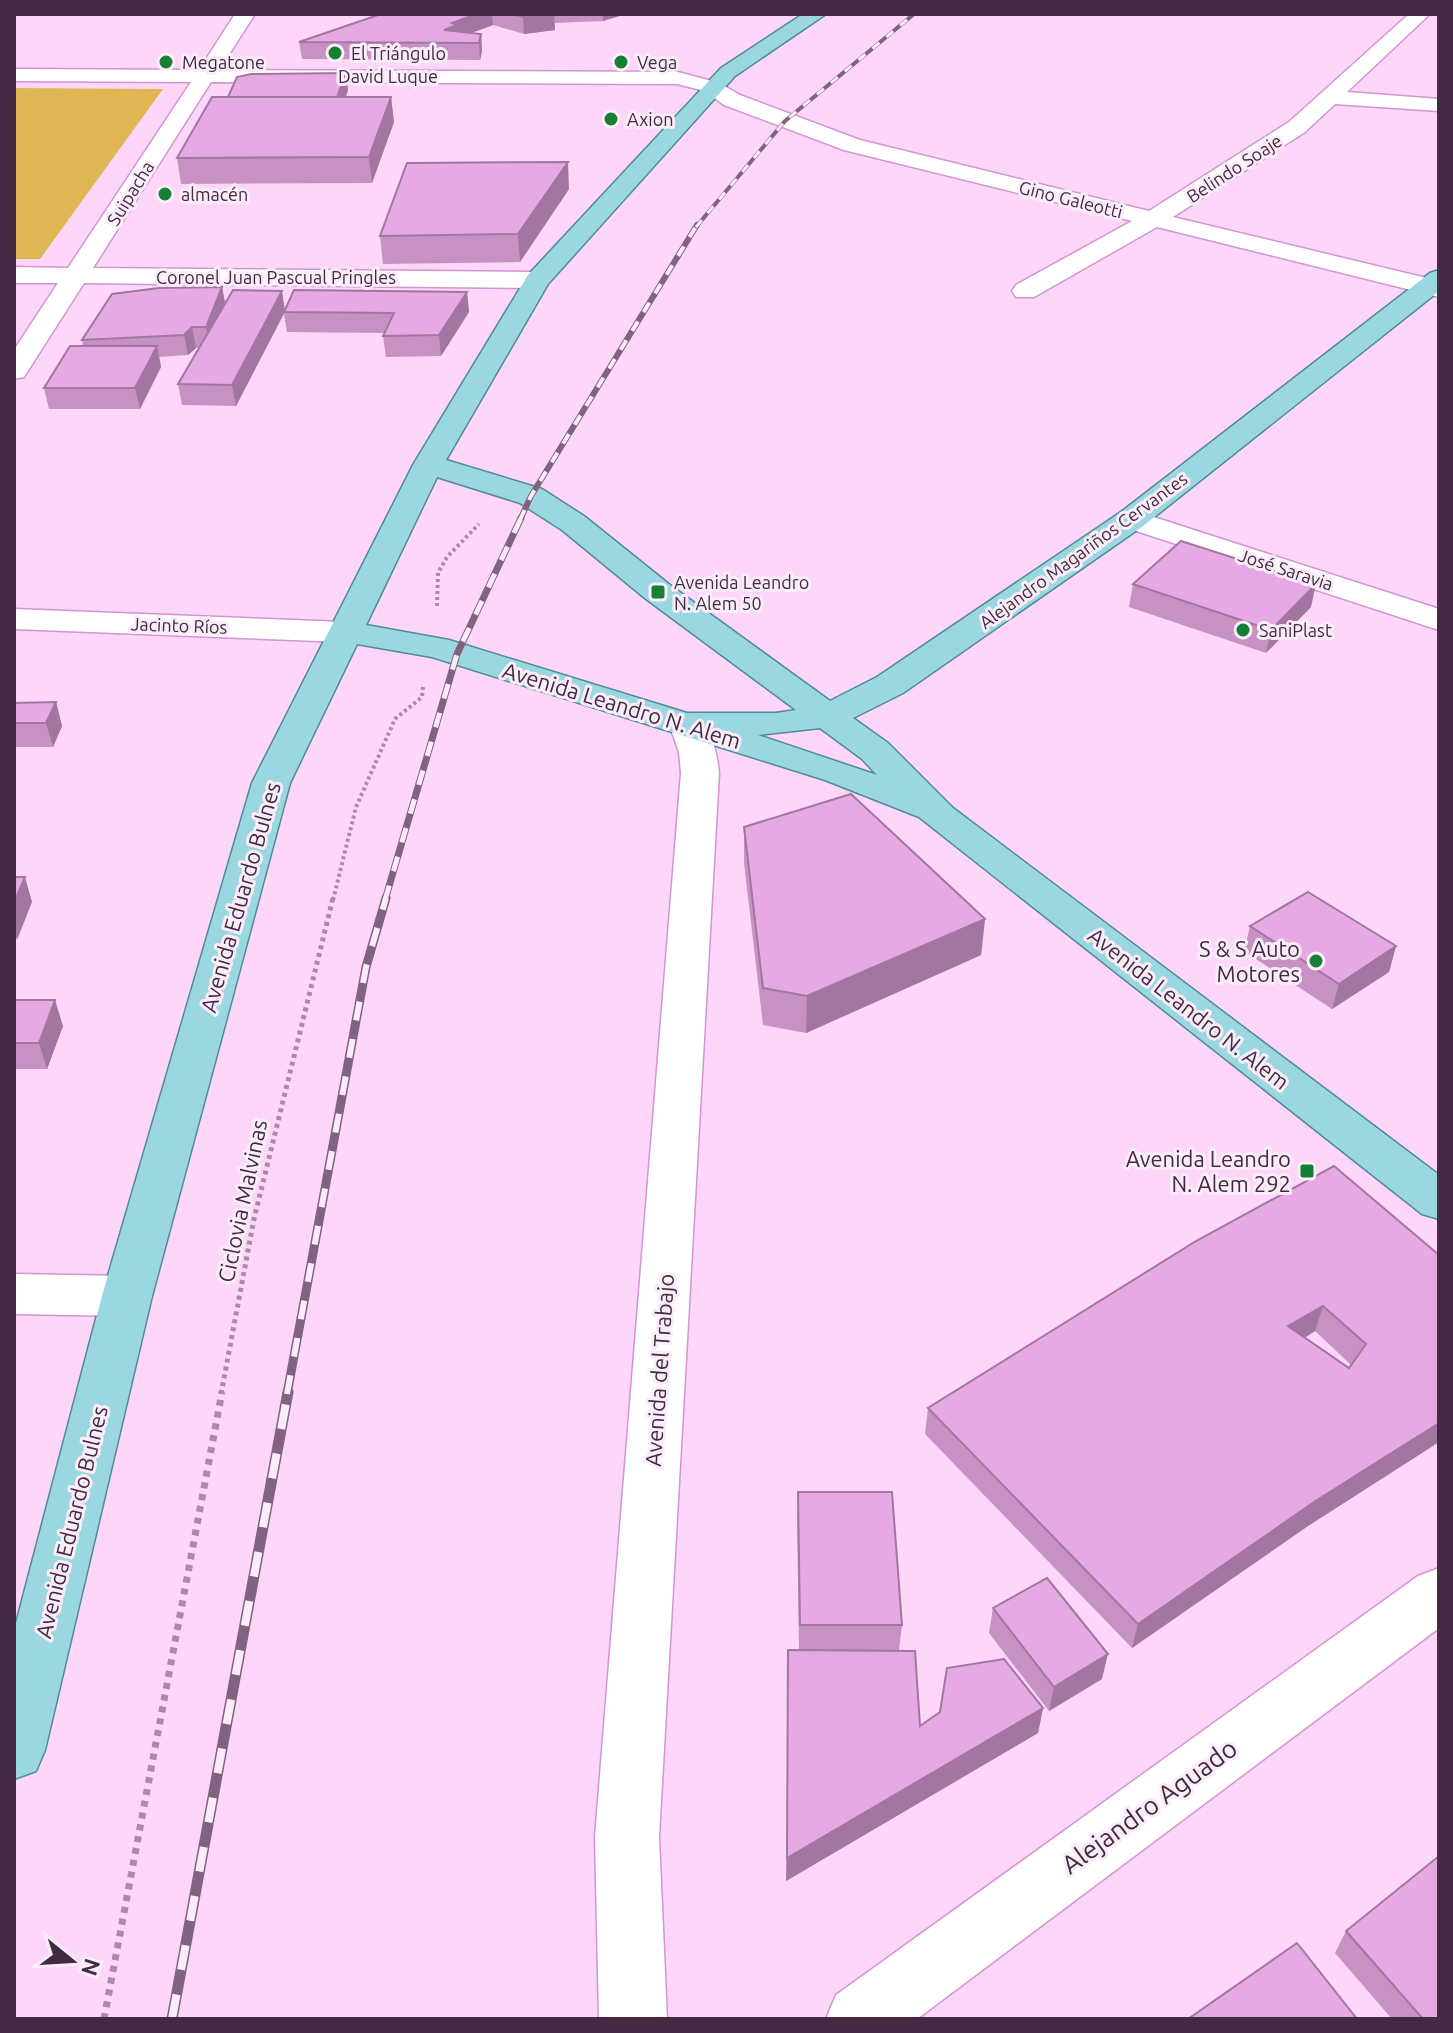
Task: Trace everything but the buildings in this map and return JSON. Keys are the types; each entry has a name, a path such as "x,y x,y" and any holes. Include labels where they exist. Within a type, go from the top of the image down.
{"main road":[{"name":"Avenida Eduardo Bulnes","path":"14,1750 127,1296 271,783 428,465 537,280 712,87 728,72 816,14"},
{"name":"Alejandro Magariños Cervantes","path":"687,724 776,724 829,716 890,685 1132,519 1435,284"},
{"name":"Avenida Leandro N. Alem","path":"428,465 503,485 531,496 573,523 658,592 875,751 939,816 1439,1201"},
{"name":"Avenida Leandro N. Alem","path":"344,632 430,645 687,724 838,772 939,816"}],"street":[{"name":"Suipacha","path":"14,371 245,14"},
{"name":"Belindo Soaje","path":"1025,291 1153,219 1297,127 1420,14"},
{"path":"205,76 264,57"},
{"name":"David Luque","path":"14,75 678,78 712,87"},
{"name":"Gino Galeotti","path":"712,87 732,100 852,145 1435,284"},
{"path":"1327,97 1439,105"},
{"name":"Coronel Juan Pascual Pringles","path":"14,275 537,280"},
{"name":"José Saravia","path":"1132,519 1439,620"},
{"name":"Jacinto Ríos","path":"14,619 344,632"},
{"name":"Avenida del Trabajo","path":"633,2019 627,1837 700,773 698,752 687,724"},
{"path":"14,1294 127,1296"},
{"name":"Alejandro Aguado","path":"860,2019 1439,1594"}],"path":[{"name":"Ciclovia Malvinas","path":"104,2019 254,1219 356,807 395,719 422,697 440,586 438,573 447,557 475,531 503,485"}],"shaded area":[{"path":"14,88 163,89 40,259 14,259"}],"railway":[{"path":"696,227 785,121 914,14"},
{"path":"520,520 531,496 697,225"},
{"path":"385,900 457,654 521,518"},
{"path":"287,1394 366,967 386,898"},
{"path":"172,2019 288,1392"}],"place":[{"name":"El Triángulo","path":"335,53"},
{"name":"Megatone","path":"166,62"},
{"name":"Vega","path":"621,62"},
{"name":"Axion","path":"611,119"},
{"name":"almacén","path":"165,194"},
{"name":"Avenida Leandro N. Alem 50","path":"658,592"},
{"name":"SaniPlast","path":"1243,630"},
{"name":"S & S Auto Motores","path":"1316,961"},
{"name":"Avenida Leandro N. Alem 292","path":"1307,1171"}]}
